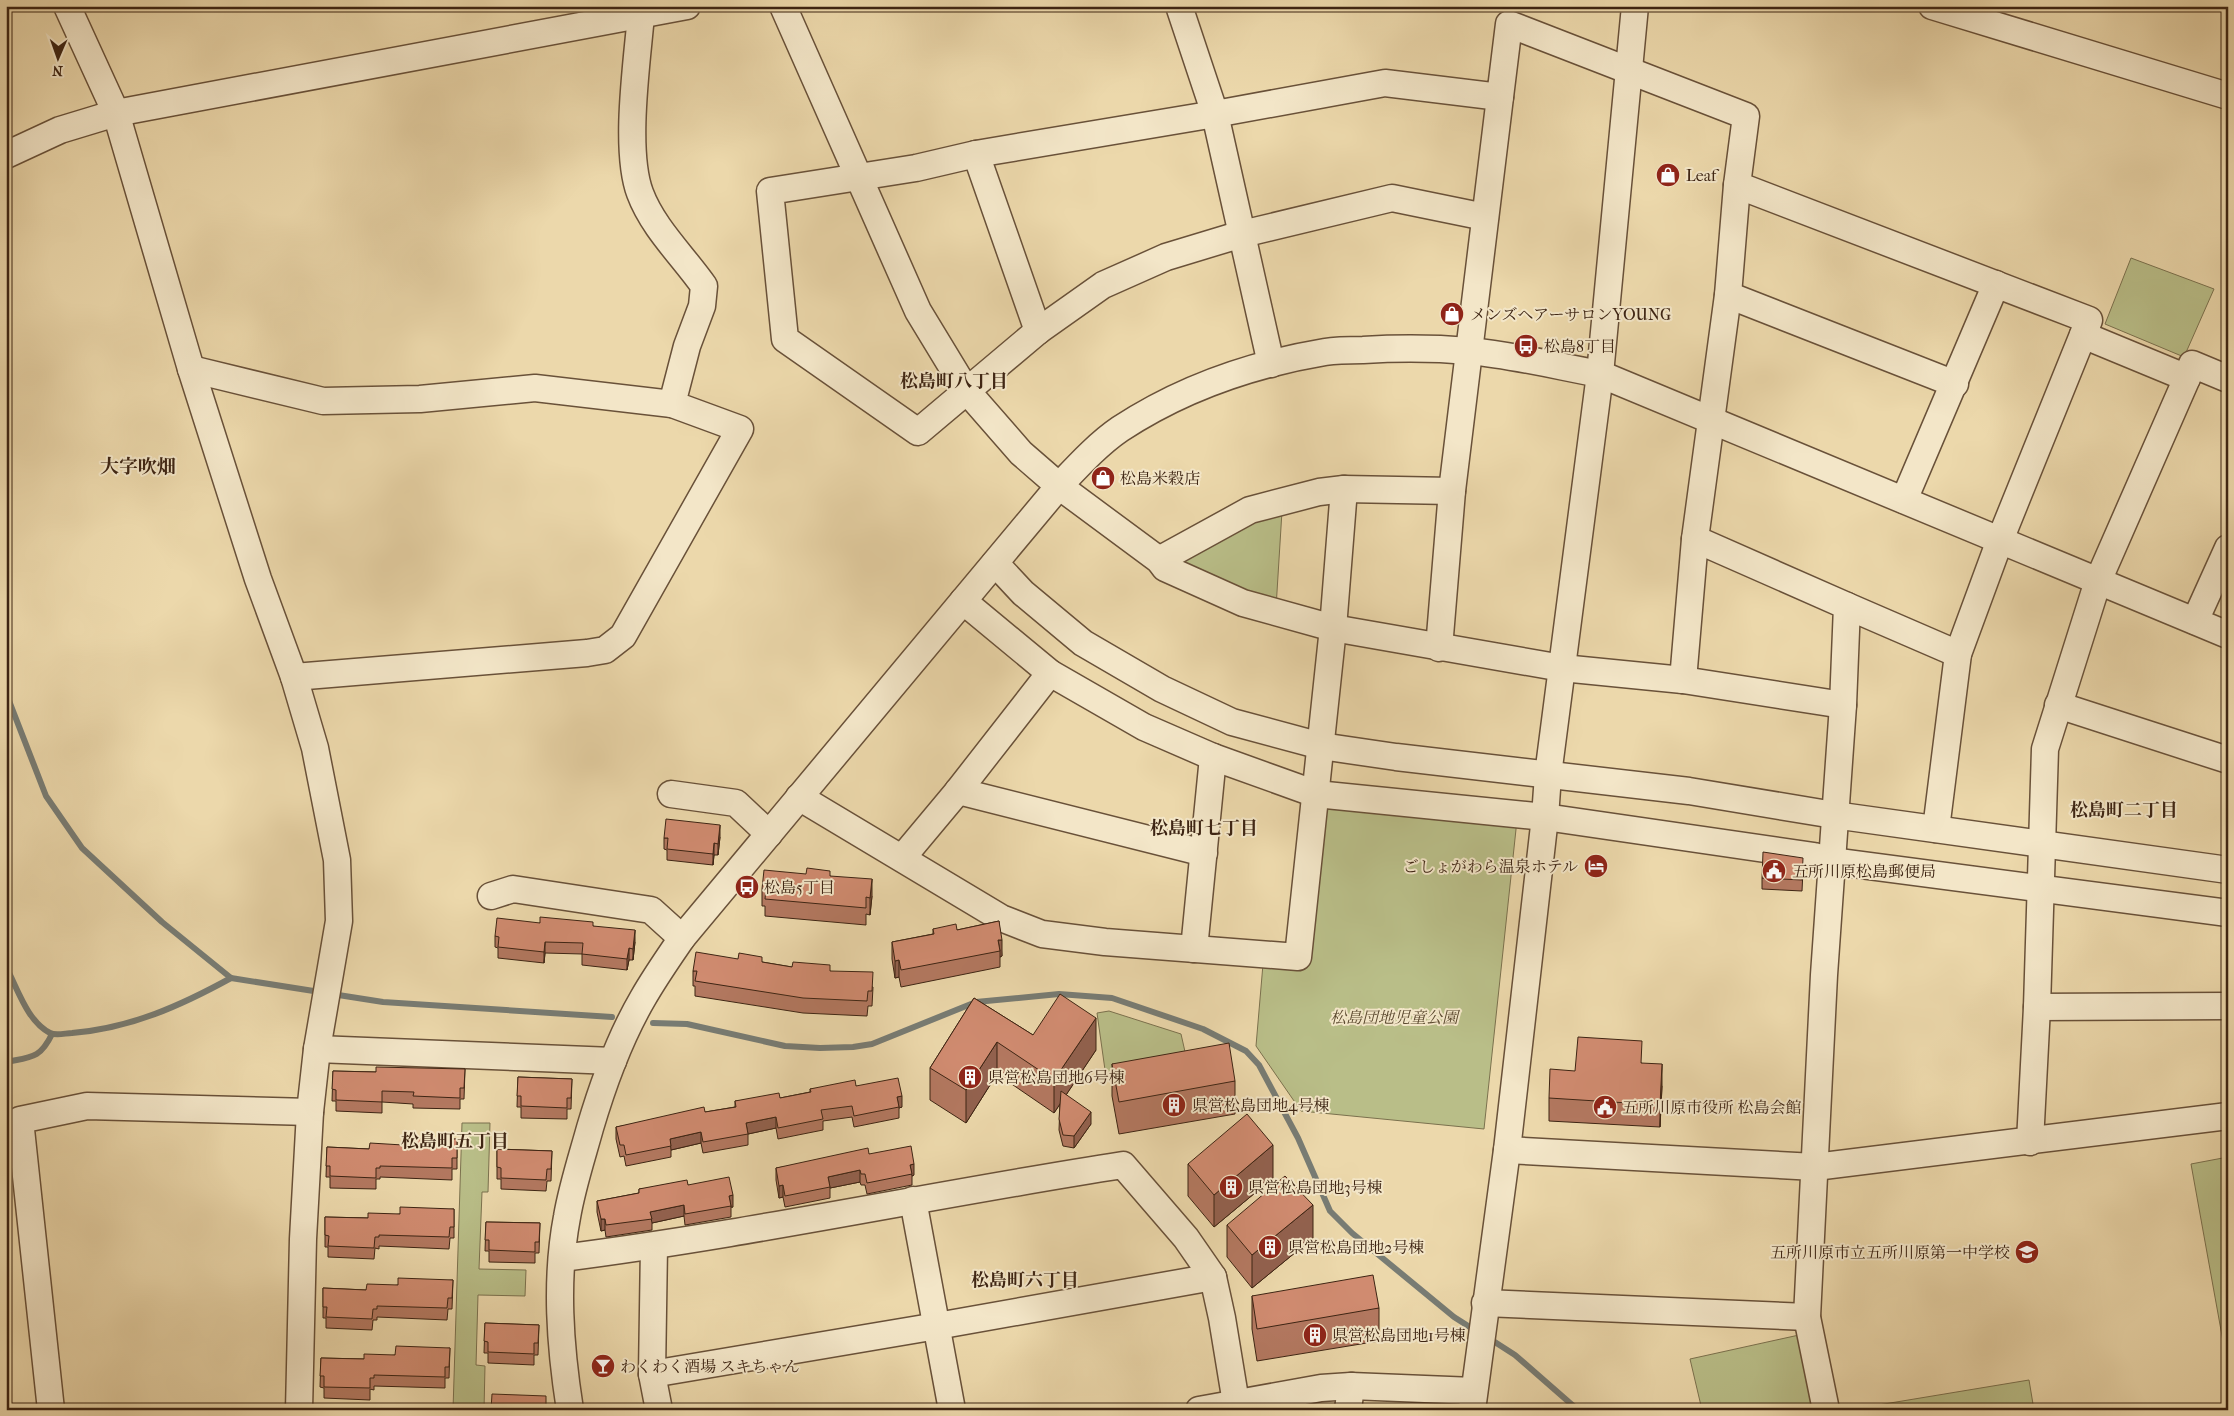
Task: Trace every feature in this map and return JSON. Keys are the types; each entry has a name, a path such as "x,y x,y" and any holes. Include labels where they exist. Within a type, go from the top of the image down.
{"street":[{"path":"68,6 116,113 191,369 258,579 294,677 315,748 337,860 339,921 317,1050 310,1112 303,1239 299,1410"},
{"path":"6,155 60,130 116,113 687,6"},
{"path":"783,6 918,311 966,390 1022,453 1059,486 1159,560 1165,568 1243,604 1333,628 1562,668 1683,680 1843,705"},
{"path":"1179,6 1215,114 1271,364"},
{"path":"1199,1410 1235,1406 1321,1388 1350,1398 1473,1401 1507,1150 1545,817 1548,775 1600,374 1635,6"},
{"path":"1932,6 2228,96"},
{"path":"641,15 633,118 634,164 640,192 655,223 704,286 702,306 686,346 672,404"},
{"path":"1440,648 1452,491 1509,24 1746,116 1737,185 1728,295 1695,539 1683,680"},
{"path":"1485,217 1392,198 1242,234 1166,256 1104,285 1038,331 918,432 785,339 770,191 860,178 916,168 976,154 1385,83 1500,97"},
{"path":"976,154 1038,331"},
{"path":"1737,185 2089,320 2000,540 1958,654 1936,829"},
{"path":"1904,500 1996,284"},
{"path":"1728,295 1955,384"},
{"path":"2083,335 2186,378"},
{"path":"570,1410 560,1321 562,1258 567,1217 577,1172 612,1062 642,999 682,938 1059,486 1119,430 1155,408 1221,378 1271,364 1326,352 1395,348 1469,351 1600,374 2228,635"},
{"path":"2030,1142 2037,1007 2045,750 2098,581 2192,364 2228,379"},
{"path":"191,369 324,401 420,399 535,388 672,404 740,429 623,636 605,650 577,654 294,677"},
{"path":"1159,560 1250,510 1319,492 1344,489 1452,491"},
{"path":"799,797 1001,918 1042,934 1104,942 1298,957 1333,628 1344,489"},
{"path":"1695,539 1958,654"},
{"path":"2195,621 2228,548"},
{"path":"995,562 1023,593 1083,643 1162,689 1232,722 1321,746 1396,757 1689,791 1834,815 2228,870"},
{"path":"963,601 1050,673 1144,727 1213,757 1316,794 1545,817 1814,856 1831,861 2228,913"},
{"path":"1826,1410 1807,1317 1831,861 1843,705 1846,606"},
{"path":"902,858 958,792 1050,673"},
{"path":"1144,727 1162,689"},
{"path":"2058,705 2228,760"},
{"path":"1194,949 1213,757"},
{"path":"958,792 1204,853"},
{"path":"671,794 736,803 769,834"},
{"path":"491,896 513,888 651,910 682,938"},
{"path":"2037,1007 2228,1006"},
{"path":"317,1050 612,1062"},
{"path":"51,1410 20,1120 87,1106 310,1112"},
{"path":"1507,1150 1815,1167 2030,1142 2228,1116"},
{"path":"562,1258 654,1246 1123,1165 1186,1238 1213,1277 1222,1318 1235,1406"},
{"path":"913,1200 952,1410"},
{"path":"654,1246 652,1374 659,1410"},
{"path":"652,1374 1213,1277"},
{"path":"1484,1309 1807,1317"}],"green space":[{"path":"2131,258 2214,289 2184,357 2105,324"},
{"path":"1282,511 1276,608 1172,562 1232,530"},
{"name":"松島団地児童公園","path":"1323,803 1517,820 1484,1129 1301,1111 1256,1046 1263,964 1305,967"},
{"path":"1109,1011 1181,1034 1188,1065 1106,1077 1097,1013"},
{"path":"462,1123 490,1123 488,1192 482,1192 479,1269 526,1270 525,1296 478,1295 476,1365 485,1366 484,1410 453,1410"},
{"path":"2228,1157 2228,1369 2191,1164"},
{"path":"1799,1335 1816,1410 1702,1410 1690,1359"},
{"path":"2029,1380 2034,1410 1860,1410 1860,1408"}],"building":[{"path":"666,819 720,825 718,844 714,843 713,854 667,849 668,838 664,838"},
{"path":"1763,852 1803,858 1802,880 1762,878"},
{"path":"807,868 830,871 830,876 872,879 870,898 866,897 866,908 765,899 766,889 762,889 764,870 806,874"},
{"path":"540,917 593,922 593,926 635,930 633,949 629,948 627,959 582,954 583,943 545,942 544,952 498,947 499,937 495,936 497,918 540,923"},
{"path":"999,921 1002,940 998,940 1000,951 901,970 899,960 895,961 892,942 934,934 933,929 956,924 957,930"},
{"path":"696,952 738,959 739,953 762,957 762,962 792,967 793,962 830,965 830,971 873,972 872,991 868,991 867,1001 803,998 695,981 697,971 693,971"},
{"path":"1060,994 1096,1018 1054,1080 997,1042 966,1090 930,1068 974,998 1033,1035"},
{"path":"1578,1037 1642,1041 1641,1063 1662,1064 1660,1105 1549,1098 1550,1069 1575,1071"},
{"path":"1229,1043 1235,1081 1119,1102 1112,1064"},
{"path":"376,1067 465,1069 464,1088 460,1088 460,1098 413,1096 414,1092 382,1091 382,1102 336,1100 336,1090 332,1089 333,1071 376,1072"},
{"path":"518,1077 572,1079 571,1098 567,1098 567,1108 521,1106 521,1096 517,1096"},
{"path":"898,1078 902,1096 897,1097 899,1107 854,1116 852,1106 821,1110 823,1119 778,1128 776,1117 746,1123 748,1134 703,1142 701,1132 670,1139 671,1146 626,1155 624,1145 620,1145 616,1127 704,1107 705,1112 736,1107 735,1101 779,1093 780,1098 811,1092 810,1089 855,1080 856,1086"},
{"path":"1061,1091 1091,1112 1074,1136 1063,1135 1059,1119"},
{"path":"1247,1114 1273,1145 1214,1195 1188,1164"},
{"path":"403,1138 457,1139 457,1158 452,1158 452,1168 380,1166 380,1168 376,1168 376,1178 330,1176 330,1166 326,1166 327,1147 369,1149 370,1143 403,1145"},
{"path":"911,1146 914,1164 910,1165 912,1174 867,1183 865,1174 861,1174 860,1170 828,1177 830,1187 785,1196 783,1185 779,1186 776,1168 868,1148 869,1154"},
{"path":"497,1149 552,1151 551,1169 547,1169 546,1180 501,1178 501,1168 497,1167"},
{"path":"1285,1176 1313,1205 1252,1255 1227,1225"},
{"path":"729,1177 733,1195 729,1196 731,1206 685,1214 684,1205 650,1212 652,1219 606,1225 605,1219 601,1219 597,1201 639,1193 639,1189 687,1180 688,1185"},
{"path":"400,1207 454,1209 454,1227 450,1227 449,1237 379,1235 379,1237 375,1237 374,1248 328,1246 329,1236 325,1235 325,1217 368,1218 368,1213 400,1214"},
{"path":"486,1222 540,1223 539,1242 535,1242 535,1252 489,1250 489,1240 485,1240"},
{"path":"1373,1275 1379,1308 1257,1329 1252,1296"},
{"path":"398,1278 453,1280 452,1298 448,1298 447,1308 377,1306 377,1309 373,1309 372,1319 326,1317 327,1307 323,1307 323,1288 366,1290 367,1284 398,1285"},
{"path":"485,1323 539,1325 538,1343 534,1343 534,1354 488,1352 488,1342 484,1341"},
{"path":"396,1346 450,1348 449,1367 445,1367 445,1377 374,1375 374,1378 370,1378 370,1388 324,1387 324,1376 320,1376 321,1358 364,1359 364,1354 395,1355"},
{"path":"492,1394 546,1396 546,1410 491,1410"}],"waterway":[{"path":"6,693 46,796 82,848 162,922 231,978 320,992"},
{"path":"6,967 29,1013 42,1028 55,1034 94,1030 135,1021 193,998 231,978"},
{"path":"332,994 383,1002 612,1017"},
{"path":"653,1023 687,1024 785,1046 853,1047 872,1044 976,1002 1059,994 1112,998 1203,1029 1246,1051 1259,1065 1298,1138 1330,1211 1352,1233 1454,1317 1476,1331"},
{"path":"6,1062 28,1058 39,1053 52,1034"},
{"path":"1487,1337 1515,1355 1578,1410"}],"place":[{"name":"Leaf","path":"1668,175"},
{"name":"メンズヘアーサロンYOUNG","path":"1452,314"},
{"name":"松島8丁目","path":"1526,346"},
{"name":"松島米穀店","path":"1103,478"},
{"name":"ごしょがわら温泉ホテル","path":"1596,866"},
{"name":"五所川原松島郵便局","path":"1774,871"},
{"name":"松島5丁目","path":"747,887"},
{"name":"県営松島団地6号棟","path":"970,1077"},
{"name":"県営松島団地4号棟","path":"1174,1105"},
{"name":"五所川原市役所 松島会館","path":"1605,1107"},
{"name":"県営松島団地3号棟","path":"1231,1187"},
{"name":"県営松島団地2号棟","path":"1270,1247"},
{"name":"五所川原市立五所川原第一中学校","path":"2027,1252"},
{"name":"県営松島団地1号棟","path":"1315,1335"},
{"name":"わくわく酒場 スキちゃん","path":"603,1366"}],"district":[{"name":"松島町八丁目","path":"954,381"},
{"name":"大字吹畑","path":"138,466"},
{"name":"松島町二丁目","path":"2124,810"},
{"name":"松島町七丁目","path":"1204,828"},
{"name":"松島町五丁目","path":"455,1141"},
{"name":"松島町六丁目","path":"1025,1280"}]}
